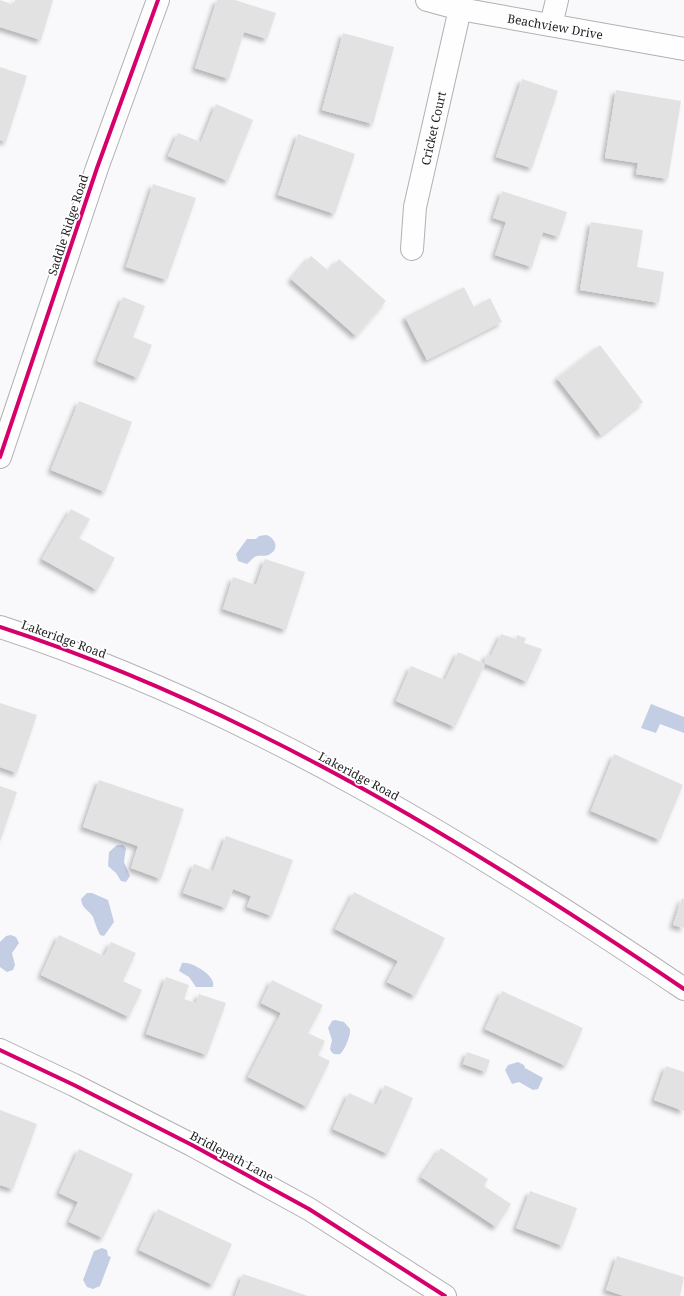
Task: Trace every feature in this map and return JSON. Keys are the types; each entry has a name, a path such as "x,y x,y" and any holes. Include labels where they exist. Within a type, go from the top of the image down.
{"street":[{"name":"Saddle Ridge Road","path":"0,456 97,168 158,0"},
{"name":"Beachview Drive","path":"427,0 460,8 684,49"},
{"path":"551,25 557,0"},
{"name":"Cricket Court","path":"412,249 415,207 460,8"},
{"name":"Lakeridge Road","path":"0,627 77,653 138,677 302,757 382,799 557,904 684,989"},
{"name":"Bridlepath Lane","path":"0,1050 74,1084 192,1145 309,1209 445,1296"}],"water":[{"path":"266,535 272,538 275,543 276,546 273,552 268,555 253,558 247,564 238,561 236,554 247,539 256,539 259,536"},
{"path":"651,704 684,717 684,733 660,724 656,733 641,728"},
{"path":"117,845 123,845 126,848 124,862 130,876 126,882 121,881 116,873 108,866 109,852"},
{"path":"87,893 92,893 108,900 114,922 104,936 100,935 93,917 83,905 81,899"},
{"path":"11,935 16,937 19,943 12,953 15,965 13,970 7,972 0,967 0,942 6,936"},
{"path":"182,963 191,964 202,970 211,978 213,987 196,987 189,977 179,971"},
{"path":"335,1020 344,1022 350,1029 350,1035 346,1046 340,1054 333,1053 330,1049 332,1040 328,1028 332,1021"},
{"path":"518,1062 524,1065 525,1068 543,1078 538,1089 533,1090 519,1082 512,1084 505,1070 508,1065"},
{"path":"102,1248 107,1250 108,1256 111,1257 100,1286 93,1289 87,1287 83,1280 94,1251"}],"building":[{"path":"0,0 14,5 15,0 53,0 41,40 0,27"},
{"path":"217,0 235,0 276,13 267,39 244,32 229,79 195,68"},
{"path":"343,33 394,47 373,124 322,110"},
{"path":"0,67 27,76 6,142 0,140"},
{"path":"522,79 558,91 532,168 496,157"},
{"path":"616,90 681,101 668,179 636,174 638,163 605,158"},
{"path":"216,104 253,120 228,181 168,156 178,133 201,142"},
{"path":"298,134 355,154 335,214 278,195"},
{"path":"153,184 196,198 167,280 126,267"},
{"path":"502,191 567,212 559,237 543,232 532,267 495,255 506,222 493,218"},
{"path":"591,222 643,230 637,267 664,272 659,303 580,290"},
{"path":"311,256 329,271 339,259 386,301 356,336 291,279"},
{"path":"464,287 474,307 490,298 502,322 427,360 405,317"},
{"path":"123,297 145,306 133,337 152,345 138,378 97,361"},
{"path":"600,345 643,402 601,435 557,378"},
{"path":"79,401 132,422 105,492 51,470"},
{"path":"71,509 90,519 79,538 115,558 97,590 42,559"},
{"path":"265,559 305,572 286,630 223,609 233,577 256,585"},
{"path":"501,634 516,639 517,635 526,638 524,643 542,649 527,682 484,663 487,654 491,656"},
{"path":"458,652 485,664 455,727 396,701 411,666 445,680"},
{"path":"0,703 37,715 17,773 0,767"},
{"path":"614,754 683,785 660,840 591,811"},
{"path":"99,780 184,809 161,879 131,868 138,846 83,827"},
{"path":"0,786 17,792 0,842"},
{"path":"226,836 293,860 272,916 247,907 251,896 233,889 226,908 183,893 194,864 213,871"},
{"path":"354,892 445,938 415,996 387,982 398,961 335,929"},
{"path":"682,898 684,899 684,928 673,925"},
{"path":"59,935 104,956 111,942 136,953 123,981 142,990 129,1017 41,975"},
{"path":"166,977 189,985 184,999 196,1003 199,994 226,1003 207,1055 146,1034"},
{"path":"272,980 323,1005 308,1033 325,1041 318,1055 330,1061 307,1107 248,1077 281,1013 261,1003"},
{"path":"502,991 583,1028 566,1066 485,1029"},
{"path":"467,1052 490,1060 486,1072 463,1064"},
{"path":"666,1066 684,1072 684,1111 654,1100"},
{"path":"385,1085 413,1098 388,1154 333,1129 349,1093 376,1105"},
{"path":"0,1110 37,1124 13,1189 0,1185"},
{"path":"441,1148 488,1179 484,1186 511,1204 496,1227 421,1177"},
{"path":"79,1149 133,1174 103,1238 69,1222 78,1202 59,1193"},
{"path":"530,1191 577,1208 563,1246 516,1228"},
{"path":"158,1209 232,1244 213,1285 139,1250"},
{"path":"617,1256 684,1277 680,1296 624,1296 606,1290"},
{"path":"243,1274 308,1296 235,1296"}],"cycle path":[{"path":"0,457 97,168 158,0"},
{"path":"0,627 91,660 181,697 268,739 354,784 439,832 522,883 604,935 684,989"},
{"path":"0,1050 74,1085 192,1145 309,1209 445,1296"}]}
